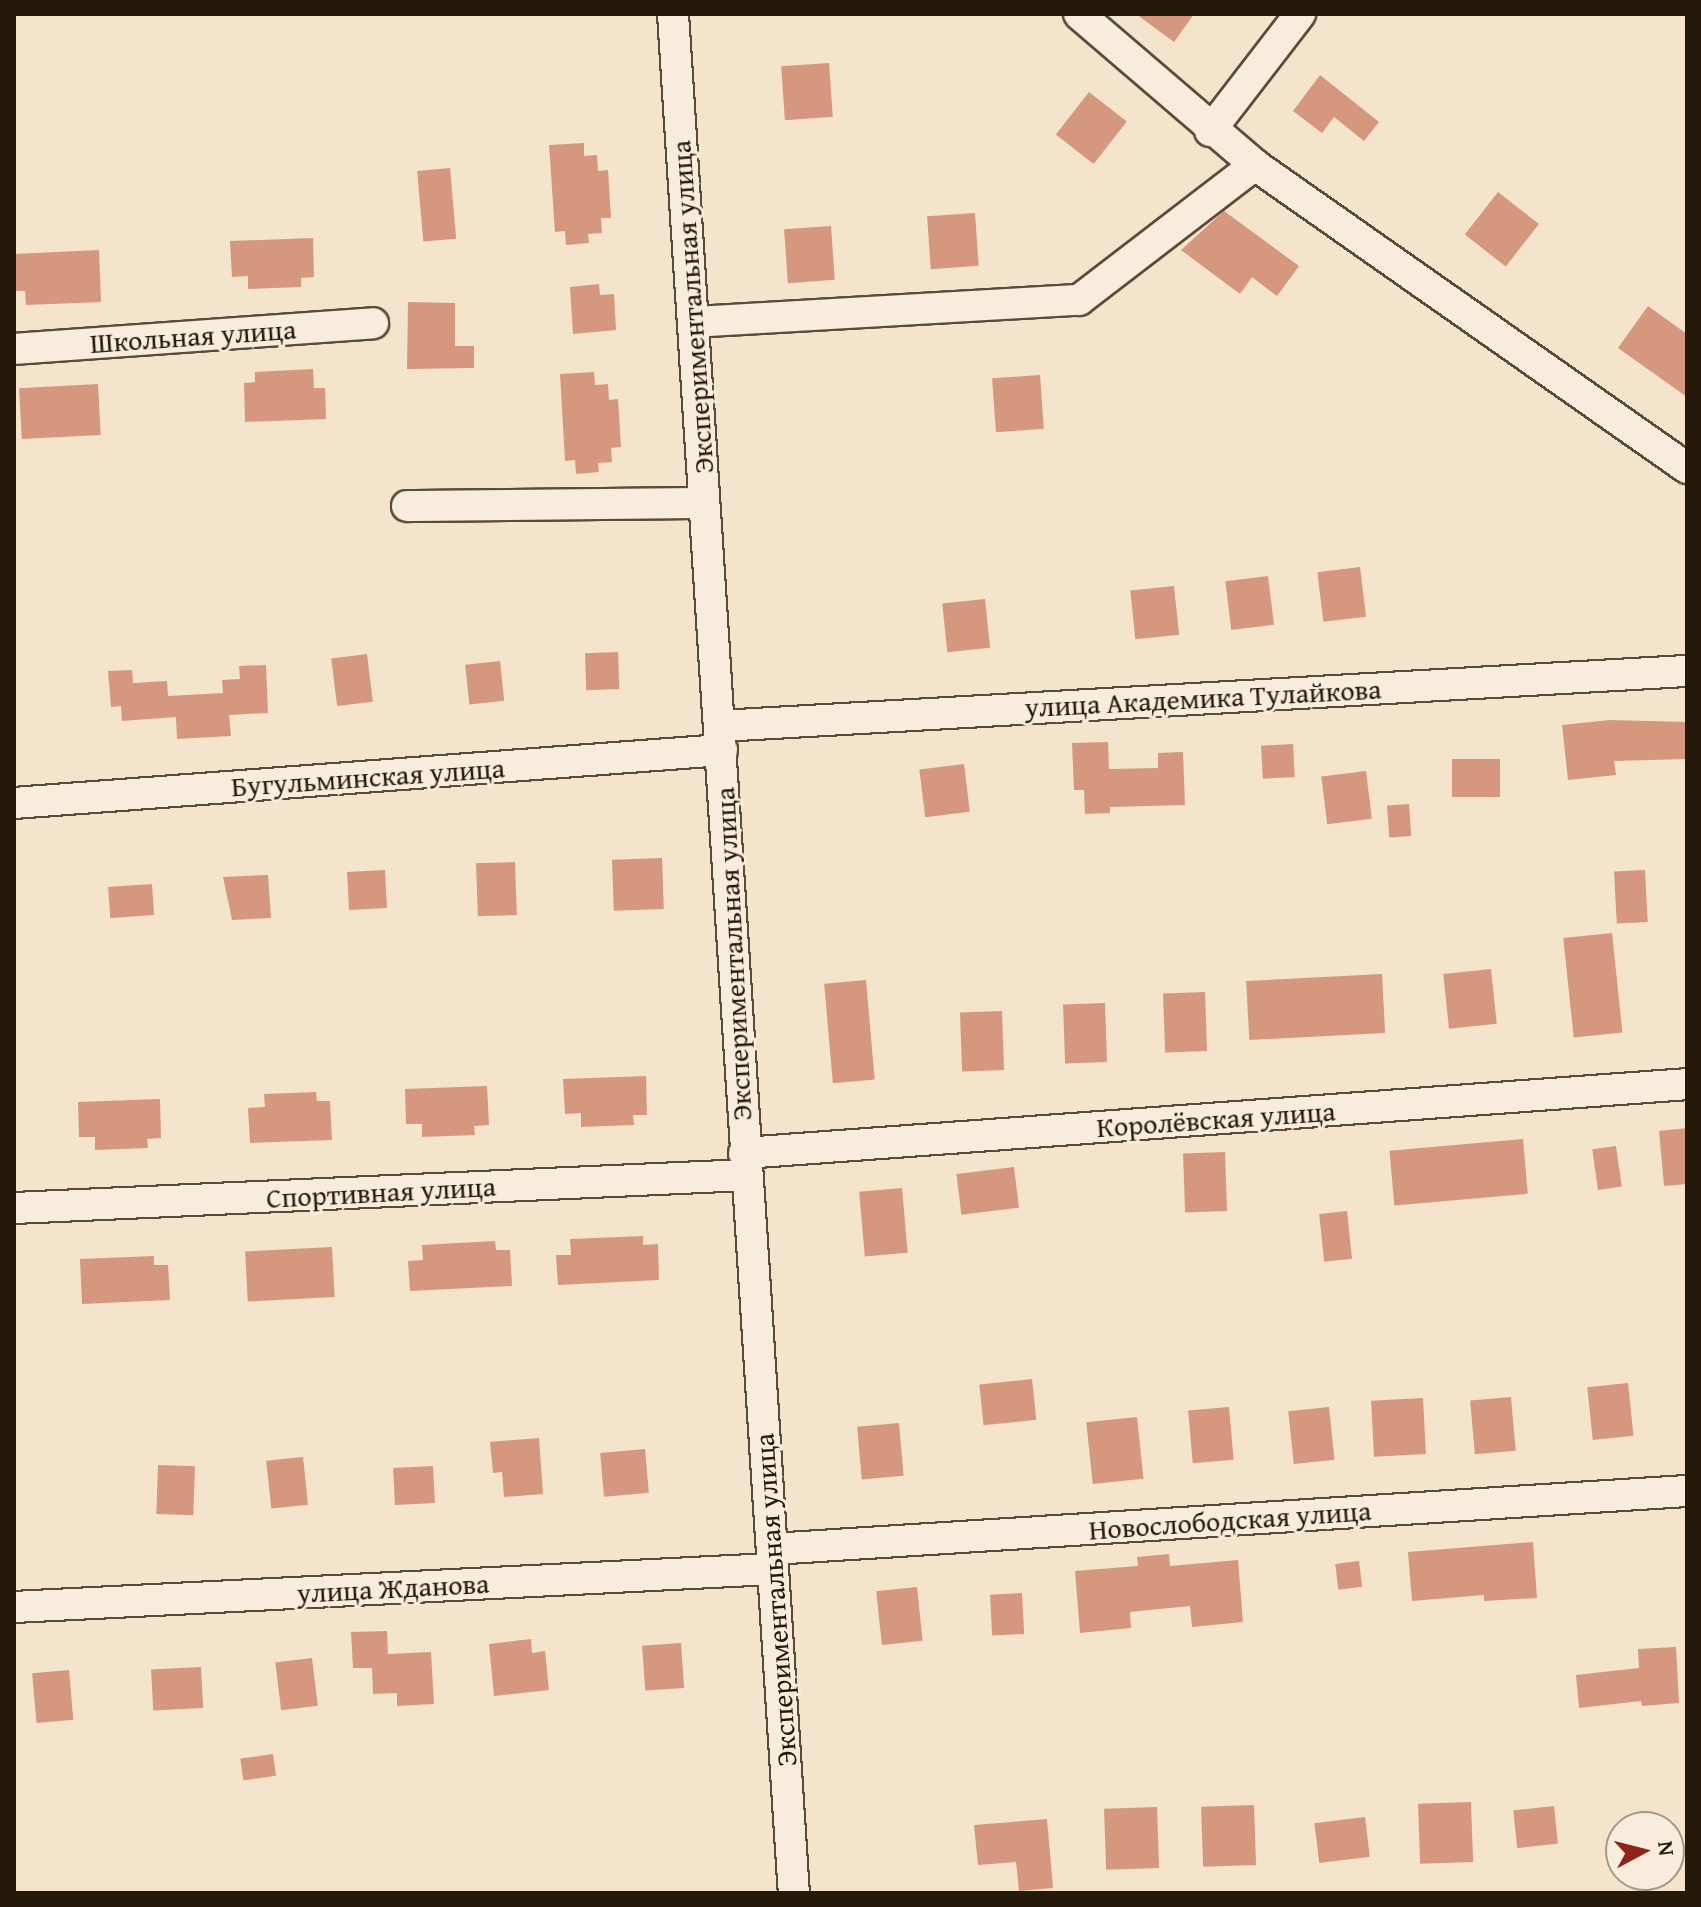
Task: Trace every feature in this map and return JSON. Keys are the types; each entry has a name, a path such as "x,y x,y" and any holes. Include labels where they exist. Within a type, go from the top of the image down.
{"street":[{"name":"Экспериментальная улица","path":"673,14 794,1893"},
{"path":"1079,14 1210,131 1255,165 1687,468"},
{"path":"1210,131 1300,14"},
{"path":"693,322 1079,300 1255,165"},
{"name":"Школьная улица","path":"14,349 373,323"},
{"path":"407,506 704,503"},
{"name":"улица Академика Тулайкова","path":"721,738 1687,671"},
{"name":"Бугульминская улица","path":"14,803 721,738"},
{"name":"Королёвская улица","path":"746,1164 1687,1084"},
{"name":"Спортивная улица","path":"14,1208 746,1164"},
{"name":"Новослободская улица","path":"772,1559 1687,1491"},
{"name":"улица Жданова","path":"14,1607 772,1559"}],"building":[{"path":"1136,14 1194,14 1174,42"},
{"path":"829,63 833,117 785,120 781,66"},
{"path":"1320,75 1379,122 1364,141 1334,117 1322,133 1293,111"},
{"path":"1089,92 1127,122 1094,164 1056,135"},
{"path":"584,143 584,156 597,155 598,171 608,170 611,218 601,218 602,233 588,234 589,243 566,245 565,231 555,232 549,145"},
{"path":"450,168 456,239 423,242 417,171"},
{"path":"1498,192 1539,224 1506,267 1465,235"},
{"path":"1224,211 1299,266 1277,296 1252,277 1240,294 1181,250"},
{"path":"975,213 979,266 931,269 927,216"},
{"path":"831,226 835,280 788,283 784,229"},
{"path":"313,238 314,277 301,278 301,287 248,289 248,276 232,277 230,241"},
{"path":"99,250 101,302 26,305 25,291 16,291 14,254"},
{"path":"599,284 600,295 614,294 616,330 573,334 570,287"},
{"path":"408,302 455,303 455,346 474,346 474,368 407,369"},
{"path":"1648,306 1687,334 1687,397 1618,348"},
{"path":"313,369 314,388 325,388 326,419 245,422 244,383 255,382 255,372"},
{"path":"594,372 595,385 608,384 609,400 618,399 621,447 611,448 612,462 598,463 599,472 576,474 575,460 565,461 560,374"},
{"path":"1040,375 1044,429 996,432 992,378"},
{"path":"98,384 101,435 22,439 19,388"},
{"path":"1360,567 1366,617 1323,622 1317,572"},
{"path":"1268,576 1274,625 1231,630 1225,581"},
{"path":"1174,586 1179,635 1135,639 1130,591"},
{"path":"985,599 990,648 947,652 942,603"},
{"path":"618,652 619,689 586,690 585,653"},
{"path":"367,654 373,702 337,706 331,658"},
{"path":"500,661 504,701 469,704 465,665"},
{"path":"266,665 268,713 229,715 231,736 177,739 176,717 122,721 121,706 111,707 108,671 132,670 133,683 167,681 168,696 223,693 222,680 240,679 239,666"},
{"path":"1610,720 1687,722 1687,759 1614,761 1616,775 1568,780 1562,725"},
{"path":"1108,742 1109,769 1158,768 1158,753 1183,752 1185,805 1110,807 1110,813 1085,814 1084,790 1074,790 1072,743"},
{"path":"1293,744 1295,777 1263,779 1261,746"},
{"path":"1452,759 1500,759 1500,797 1452,797"},
{"path":"964,764 970,812 925,817 919,769"},
{"path":"1366,771 1372,819 1327,824 1321,776"},
{"path":"1409,804 1411,836 1389,837 1387,806"},
{"path":"662,858 664,909 614,911 612,860"},
{"path":"515,862 517,915 478,916 476,863"},
{"path":"385,870 387,908 349,910 347,872"},
{"path":"1645,870 1648,922 1617,924 1614,872"},
{"path":"268,875 271,918 232,920 223,877"},
{"path":"152,884 154,915 110,918 108,887"},
{"path":"1612,933 1622,1032 1574,1038 1563,938"},
{"path":"1491,969 1497,1024 1449,1029 1443,974"},
{"path":"1382,974 1385,1033 1249,1040 1246,981"},
{"path":"866,980 875,1080 833,1083 824,984"},
{"path":"1205,992 1207,1051 1165,1052 1163,993"},
{"path":"1105,1003 1107,1062 1065,1063 1063,1004"},
{"path":"1002,1011 1004,1070 962,1071 960,1012"},
{"path":"646,1076 647,1115 633,1115 634,1125 581,1127 581,1113 565,1114 563,1079"},
{"path":"487,1086 489,1125 474,1126 475,1135 422,1137 422,1124 406,1124 405,1089"},
{"path":"316,1092 317,1101 330,1101 332,1140 250,1143 248,1108 265,1107 264,1094"},
{"path":"160,1099 161,1138 147,1139 148,1148 95,1150 95,1137 79,1137 78,1102"},
{"path":"1687,1128 1687,1184 1664,1186 1659,1131"},
{"path":"1523,1139 1528,1194 1394,1205 1390,1151"},
{"path":"1616,1146 1622,1187 1598,1190 1592,1149"},
{"path":"1225,1152 1227,1211 1185,1212 1183,1153"},
{"path":"1014,1167 1019,1208 961,1215 956,1174"},
{"path":"902,1188 908,1253 865,1257 859,1192"},
{"path":"1347,1211 1352,1259 1324,1262 1319,1214"},
{"path":"643,1236 643,1245 658,1244 659,1280 558,1285 556,1255 571,1255 570,1239"},
{"path":"495,1241 496,1250 510,1250 512,1286 410,1291 408,1261 423,1260 422,1245"},
{"path":"332,1247 335,1297 248,1301 245,1252"},
{"path":"154,1256 154,1265 168,1265 170,1300 82,1304 80,1259"},
{"path":"1032,1379 1036,1420 984,1425 979,1385"},
{"path":"1628,1383 1634,1436 1593,1440 1587,1387"},
{"path":"1511,1397 1516,1451 1475,1454 1470,1401"},
{"path":"1423,1398 1426,1454 1374,1457 1371,1401"},
{"path":"1229,1407 1234,1460 1193,1463 1188,1411"},
{"path":"1329,1407 1335,1460 1294,1464 1288,1411"},
{"path":"1137,1417 1143,1479 1093,1484 1086,1422"},
{"path":"899,1423 904,1476 862,1479 857,1427"},
{"path":"539,1438 543,1494 504,1497 502,1472 493,1473 490,1442"},
{"path":"645,1449 649,1493 604,1497 600,1453"},
{"path":"303,1457 308,1505 271,1509 266,1461"},
{"path":"158,1465 195,1466 193,1515 156,1514"},
{"path":"433,1466 435,1503 395,1505 393,1468"},
{"path":"1533,1542 1537,1598 1484,1601 1484,1595 1412,1601 1408,1552"},
{"path":"1169,1554 1170,1566 1238,1560 1243,1622 1192,1627 1190,1606 1130,1612 1131,1628 1080,1633 1075,1571 1138,1566 1137,1557"},
{"path":"1359,1561 1362,1587 1338,1590 1335,1564"},
{"path":"917,1587 923,1641 882,1645 876,1591"},
{"path":"1022,1593 1024,1634 992,1636 990,1595"},
{"path":"387,1631 388,1654 431,1652 434,1704 397,1706 397,1693 373,1694 372,1668 353,1668 351,1632"},
{"path":"531,1639 532,1653 545,1651 549,1690 494,1696 489,1644"},
{"path":"681,1643 684,1688 645,1691 642,1646"},
{"path":"1676,1647 1679,1703 1642,1706 1641,1701 1579,1708 1576,1675 1639,1668 1638,1649"},
{"path":"312,1658 318,1706 281,1710 275,1663"},
{"path":"201,1667 203,1708 153,1711 151,1670"},
{"path":"69,1670 73,1720 36,1723 32,1673"},
{"path":"273,1754 276,1776 243,1780 240,1759"},
{"path":"1471,1802 1473,1862 1420,1864 1418,1804"},
{"path":"1254,1805 1256,1865 1203,1867 1201,1807"},
{"path":"1554,1806 1558,1844 1517,1848 1513,1810"},
{"path":"1157,1807 1159,1868 1106,1870 1104,1809"},
{"path":"1365,1817 1370,1857 1319,1863 1314,1823"},
{"path":"1047,1819 1053,1888 1019,1891 1016,1862 978,1865 974,1825"}]}
